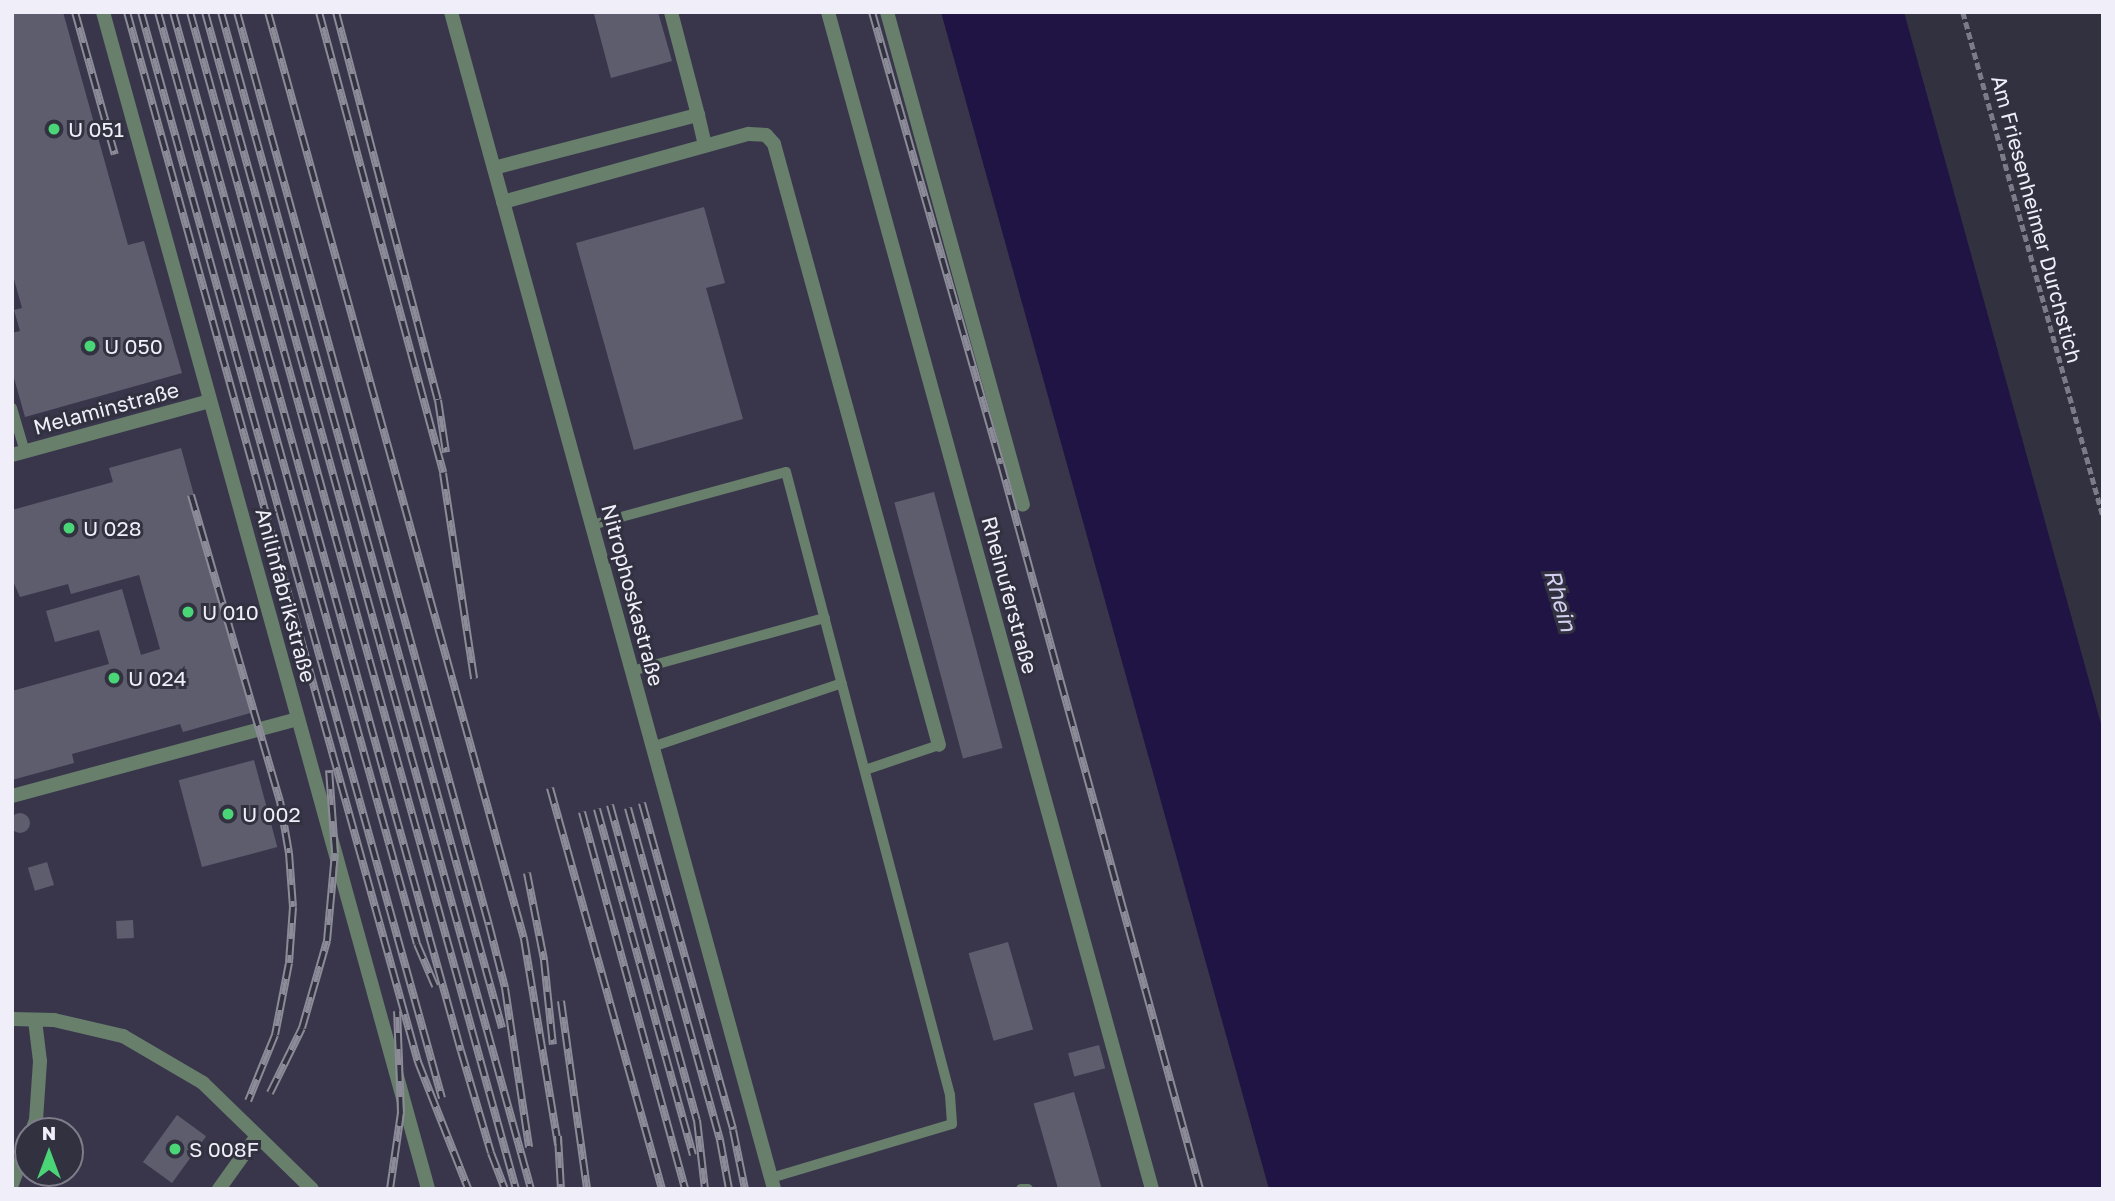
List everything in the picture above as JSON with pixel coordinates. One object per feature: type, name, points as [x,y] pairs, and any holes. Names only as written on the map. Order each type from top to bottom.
[{"type":"street","name":"Anilinfabrikstraße","points":[[103,12],[428,1189]]},
{"type":"street","name":"Nitrophoskastraße","points":[[451,12],[773,1183]]},
{"type":"street","points":[[671,12],[705,145]]},
{"type":"street","name":"Rheinuferstraße","points":[[828,12],[1152,1189]]},
{"type":"street","points":[[887,12],[1023,505]]},
{"type":"street","points":[[494,168],[698,115]]},
{"type":"street","points":[[503,202],[705,145],[749,134],[766,135],[774,145],[939,745]]},
{"type":"street","name":"Melaminstraße","points":[[18,453],[210,401]]},
{"type":"street","points":[[12,796],[298,719]]},
{"type":"street","points":[[12,1019],[54,1020],[122,1036],[203,1083],[312,1189]]},
{"type":"street","points":[[36,1020],[40,1061],[36,1117]]},
{"type":"street","points":[[219,1189],[257,1136]]},
{"type":"lane","points":[[12,408],[18,453]]},
{"type":"lane","points":[[592,525],[786,471],[950,1095],[952,1124],[773,1183]]},
{"type":"lane","points":[[632,671],[825,618]]},
{"type":"lane","points":[[652,747],[842,683]]},
{"type":"lane","points":[[865,770],[939,745]]},
{"type":"lane","points":[[1021,1189],[1028,1189]]},
{"type":"path","name":"Am Friesenheimer Durchstich","points":[[1963,12],[2103,516]]},
{"type":"shaded area","points":[[12,12],[941,12],[1269,1189],[12,1189]]},
{"type":"water","name":"Rhein","points":[[941,12],[1904,12],[2103,731],[2103,1189],[1269,1189]]},
{"type":"building","name":"U 051","points":[[12,12],[63,12],[128,245],[144,241],[182,373],[25,417],[12,371],[12,333],[20,331],[14,310],[22,308],[12,272]]},
{"type":"building","points":[[658,12],[672,61],[611,78],[594,14]]},
{"type":"building","points":[[704,207],[725,283],[706,288],[743,419],[634,450],[576,243]]},
{"type":"building","points":[[181,448],[254,712],[183,732],[180,724],[72,754],[74,763],[12,780],[12,691],[109,664],[99,630],[55,642],[46,611],[122,589],[141,655],[160,649],[139,575],[71,594],[68,584],[20,597],[12,579],[12,510],[113,482],[109,468]]},
{"type":"building","points":[[934,492],[1003,748],[963,759],[894,503]]},
{"type":"building","name":"U 002","points":[[254,760],[277,847],[202,867],[179,780]]},
{"type":"building","points":[[20,813],[27,816],[30,823],[27,830],[20,833],[13,830],[10,823],[13,816]]},
{"type":"building","points":[[47,862],[54,885],[35,891],[28,868]]},
{"type":"building","points":[[133,920],[134,938],[117,939],[116,921]]},
{"type":"building","points":[[1008,942],[1033,1029],[994,1041],[969,953]]},
{"type":"building","points":[[1099,1045],[1105,1068],[1074,1076],[1068,1053]]},
{"type":"building","points":[[1074,1092],[1102,1189],[1058,1189],[1034,1104]]},
{"type":"building","name":"S 008F","points":[[177,1115],[206,1136],[172,1183],[143,1162]]},
{"type":"railway","points":[[75,12],[115,155]]},
{"type":"railway","points":[[127,12],[418,1062],[468,1188]]},
{"type":"railway","points":[[141,12],[442,1098]]},
{"type":"railway","points":[[158,12],[417,944],[435,986]]},
{"type":"railway","points":[[173,12],[461,1051],[491,1153],[505,1189]]},
{"type":"railway","points":[[190,12],[516,1189]]},
{"type":"railway","points":[[205,12],[531,1189]]},
{"type":"railway","points":[[221,12],[502,1028]]},
{"type":"railway","points":[[237,12],[489,925],[505,988],[529,1147]]},
{"type":"railway","points":[[268,12],[524,939],[558,1145]]},
{"type":"railway","points":[[319,12],[443,473],[474,679]]},
{"type":"railway","points":[[336,12],[438,400],[446,452]]},
{"type":"railway","points":[[872,12],[1001,464],[1200,1189]]},
{"type":"railway","points":[[191,495],[280,801],[289,853],[293,907],[289,963],[275,1035],[248,1101]]},
{"type":"railway","points":[[270,1093],[302,1028],[327,941],[335,853],[329,770]]},
{"type":"railway","points":[[550,788],[662,1189]]},
{"type":"railway","points":[[642,803],[733,1130],[745,1189]]},
{"type":"railway","points":[[610,805],[697,1120],[705,1189]]},
{"type":"railway","points":[[628,808],[720,1140],[729,1189]]},
{"type":"railway","points":[[597,809],[693,1155]]},
{"type":"railway","points":[[582,812],[685,1189]]},
{"type":"railway","points":[[527,873],[544,960],[553,1045]]},
{"type":"railway","points":[[561,1001],[587,1189]]},
{"type":"railway","points":[[390,1189],[401,1113],[397,1011]]},
{"type":"railway","points":[[558,1136],[561,1189]]},
{"type":"place","name":"U 051","points":[[54,129]]},
{"type":"place","name":"U 050","points":[[90,346]]},
{"type":"place","name":"U 028","points":[[69,528]]},
{"type":"place","name":"U 010","points":[[188,612]]},
{"type":"place","name":"U 024","points":[[114,678]]},
{"type":"place","name":"U 002","points":[[228,814]]},
{"type":"place","name":"S 008F","points":[[175,1149]]}]
